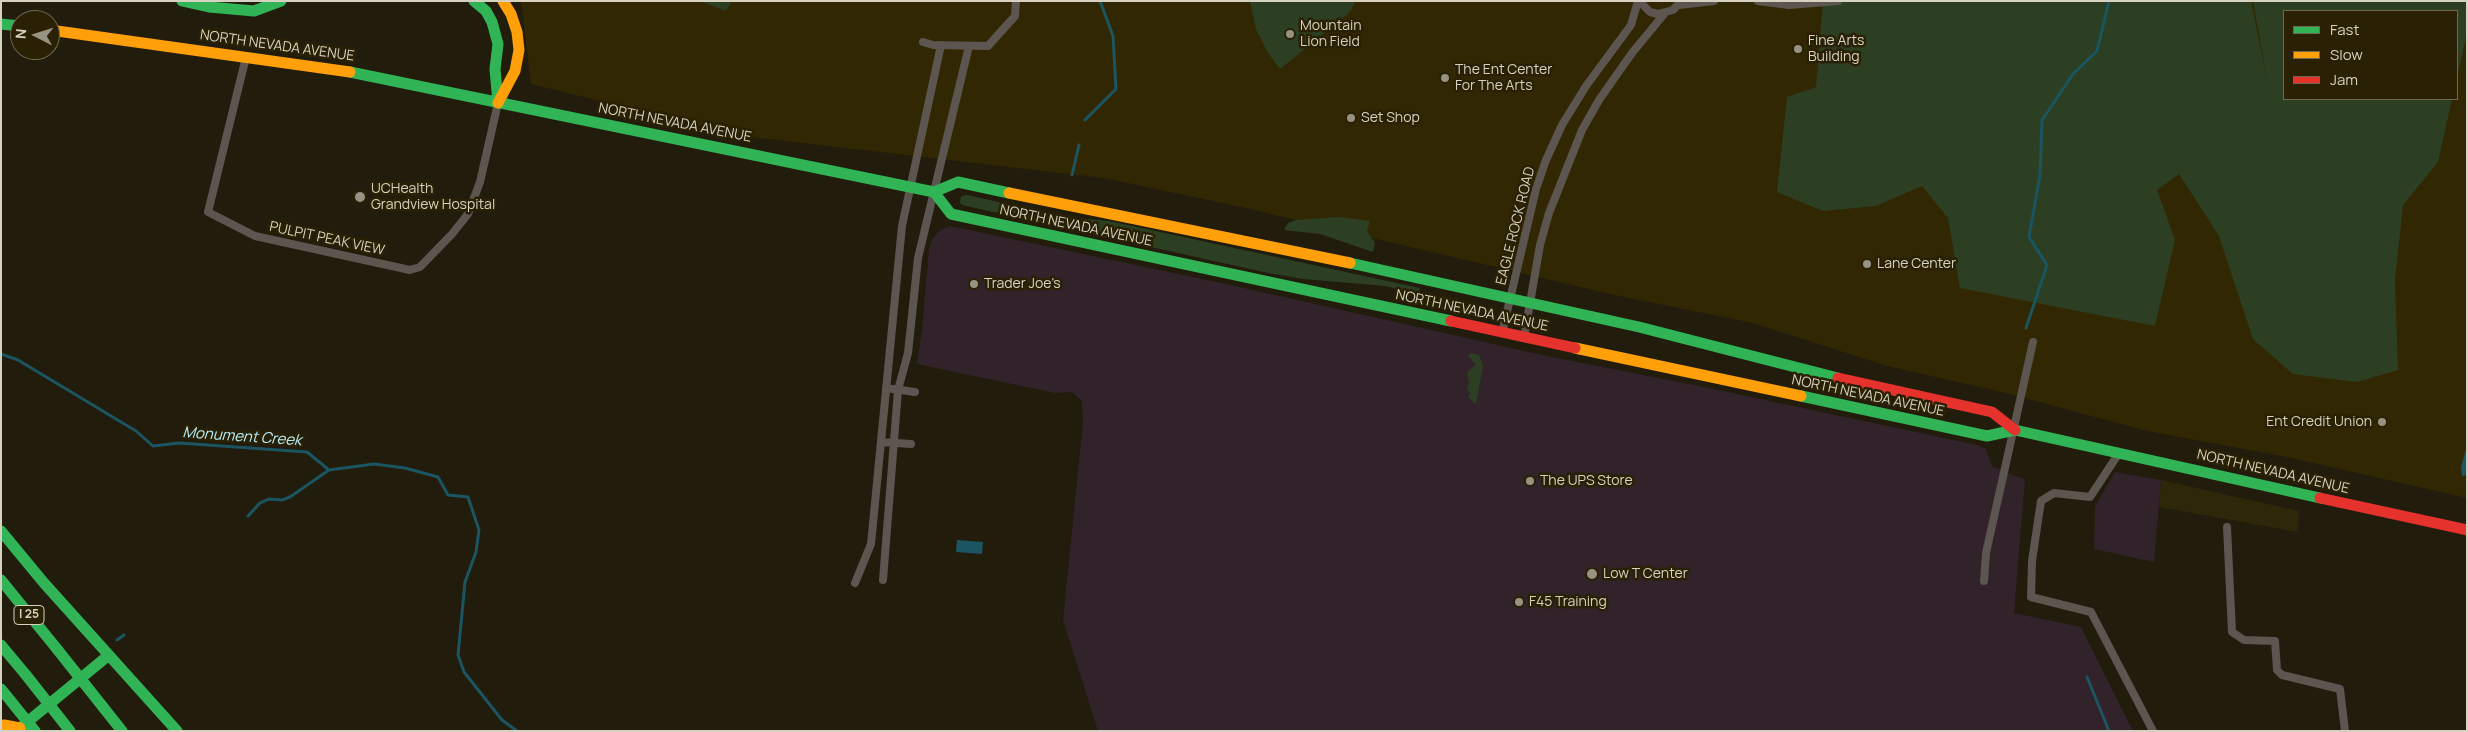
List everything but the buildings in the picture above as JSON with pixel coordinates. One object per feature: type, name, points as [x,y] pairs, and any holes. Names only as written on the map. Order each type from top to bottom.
[{"type":"main road","name":"NORTH NEVADA AVENUE","points":[[182,1],[209,7],[254,11],[281,1]]},
{"type":"main road","points":[[474,1],[486,11],[492,22],[498,44],[495,69],[498,103]]},
{"type":"main road","points":[[498,103],[516,71],[519,50],[514,23],[503,1]]},
{"type":"main road","name":"NORTH NEVADA AVENUE","points":[[60,31],[360,73],[934,192],[958,182],[1090,211],[1241,239],[1531,302],[1639,327],[1792,368],[1992,412],[2014,430]]},
{"type":"main road","name":"NORTH NEVADA AVENUE","points":[[934,192],[951,214],[1987,436],[2014,430],[2467,530]]},
{"type":"main road","points":[[1,531],[177,731]]},
{"type":"main road","name":"I 25","points":[[1,580],[122,731]]},
{"type":"main road","points":[[1,645],[70,731]]},
{"type":"main road","points":[[1,727],[4,725],[26,728],[109,655]]},
{"type":"main road","points":[[1,689],[26,728]]},
{"type":"street","points":[[923,42],[941,46],[988,46],[1016,16],[1016,1]]},
{"type":"street","name":"EAGLE ROCK ROAD","points":[[1502,333],[1536,189],[1546,160],[1562,125],[1586,86],[1631,26],[1638,1],[1650,12],[1666,13]]},
{"type":"street","points":[[1680,3],[1714,1]]},
{"type":"street","points":[[1758,1],[1789,5],[1838,1]]},
{"type":"street","name":"EAGLE ROCK ROAD","points":[[1524,338],[1540,245],[1549,213],[1582,130],[1599,100],[1632,53],[1666,13],[1680,3]]},
{"type":"street","points":[[855,583],[872,544],[902,226],[941,46]]},
{"type":"street","points":[[883,580],[898,390],[908,353],[918,258],[969,46]]},
{"type":"street","name":"PULPIT PEAK VIEW","points":[[246,57],[208,212],[255,236],[410,270],[420,267],[452,234],[468,214],[480,182],[498,103]]},
{"type":"street","points":[[1984,581],[1986,553],[2033,342]]},
{"type":"street","points":[[886,388],[915,392]]},
{"type":"street","points":[[881,442],[911,444]]},
{"type":"street","points":[[2119,453],[2090,497],[2054,493],[2041,501],[2032,561],[2031,597],[2091,612],[2153,731]]},
{"type":"street","points":[[2227,527],[2232,632],[2244,640],[2275,641],[2277,670],[2282,675],[2340,689],[2345,731]]},
{"type":"shaded area","points":[[521,1],[2467,1],[2467,498],[2287,457],[2147,431],[2006,393],[1887,366],[1753,323],[1614,295],[1241,207],[1104,178],[742,136],[531,84]]},
{"type":"shaded area","points":[[950,226],[1226,284],[1547,356],[1977,445],[1986,449],[1992,466],[2025,480],[2014,613],[2081,627],[2133,731],[1098,731],[1063,620],[1083,421],[1082,401],[1072,392],[1055,393],[917,364],[929,248],[933,238],[939,231]]},
{"type":"shaded area","points":[[2115,472],[2161,480],[2154,562],[2094,549],[2095,506]]},
{"type":"green space","points":[[700,1],[732,1],[726,11]]},
{"type":"green space","name":"Mountain Lion Field","points":[[1250,1],[1356,1],[1349,13],[1280,69],[1268,53],[1256,29]]},
{"type":"green space","points":[[1823,1],[2251,1],[2268,84],[2253,1],[2467,1],[2467,32],[2458,72],[2458,10],[2283,10],[2283,100],[2452,100],[2438,162],[2403,205],[2395,280],[2398,370],[2357,382],[2293,374],[2253,339],[2219,236],[2179,174],[2157,190],[2175,240],[2155,326],[1960,288],[1948,218],[1922,186],[1876,206],[1823,211],[1777,192],[1787,97],[1816,87]]},
{"type":"green space","points":[[967,195],[1066,217],[1109,221],[1420,288],[1418,294],[1385,286],[1303,279],[1268,273],[962,205],[960,203],[961,196]]},
{"type":"green space","points":[[1339,217],[1370,221],[1367,231],[1375,243],[1373,252],[1320,234],[1284,230],[1288,223],[1296,220]]},
{"type":"green space","points":[[1471,353],[1479,355],[1483,366],[1476,404],[1468,397],[1470,393],[1467,390],[1469,382],[1467,372],[1476,365],[1468,356]]},
{"type":"sand","points":[[2161,480],[2299,511],[2298,532],[2159,507]]},
{"type":"water","points":[[2467,445],[2467,475],[2462,476],[2461,467]]},
{"type":"water","points":[[957,540],[983,542],[982,554],[956,552]]},
{"type":"waterway","points":[[1085,120],[1116,89],[1113,36],[1100,1]]},
{"type":"waterway","points":[[2026,328],[2047,265],[2029,237],[2040,175],[2042,120],[2073,74],[2097,51],[2109,1]]},
{"type":"waterway","points":[[1072,175],[1079,145]]},
{"type":"waterway","name":"Monument Creek","points":[[1,354],[18,360],[136,431],[153,446],[179,443],[307,452],[329,470],[374,464],[405,468],[438,477],[448,495],[468,497],[479,530],[476,552],[465,582],[458,655],[464,672],[502,720],[517,731]]},
{"type":"waterway","points":[[248,516],[260,503],[269,499],[282,500],[290,497],[329,470]]},
{"type":"waterway","points":[[117,640],[124,635]]},
{"type":"waterway","points":[[2087,677],[2109,731]]},
{"type":"traffic: fast","points":[[182,1],[209,7],[254,11],[281,1]]},
{"type":"traffic: fast","points":[[474,1],[486,11],[492,22],[498,44],[495,69],[498,103]]},
{"type":"traffic: fast","points":[[1,24],[10,25]]},
{"type":"traffic: fast","points":[[350,72],[934,192],[958,182],[1009,193]]},
{"type":"traffic: fast","points":[[934,192],[951,214],[1451,321]]},
{"type":"traffic: fast","points":[[1350,263],[1639,327],[1838,378]]},
{"type":"traffic: fast","points":[[1801,396],[1987,436],[2015,430],[2320,498]]},
{"type":"traffic: fast","points":[[1,531],[44,583],[177,731]]},
{"type":"traffic: fast","points":[[1,580],[57,649]]},
{"type":"traffic: fast","points":[[1,645],[26,675]]},
{"type":"traffic: fast","points":[[57,649],[103,707]]},
{"type":"traffic: fast","points":[[20,728],[109,655]]},
{"type":"traffic: fast","points":[[26,675],[70,731]]},
{"type":"traffic: fast","points":[[1,689],[35,731]]},
{"type":"traffic: fast","points":[[103,707],[122,731]]},
{"type":"traffic: slow","points":[[498,103],[515,71],[519,50],[517,32],[511,14],[503,1]]},
{"type":"traffic: slow","points":[[60,31],[350,72]]},
{"type":"traffic: slow","points":[[1009,193],[1350,263]]},
{"type":"traffic: slow","points":[[1575,348],[1801,396]]},
{"type":"traffic: slow","points":[[1,727],[4,725],[20,728]]},
{"type":"traffic: jam","points":[[1451,321],[1575,348]]},
{"type":"traffic: jam","points":[[1838,378],[1992,412],[2015,430]]},
{"type":"traffic: jam","points":[[2320,498],[2467,530]]},
{"type":"place","name":"Mountain Lion Field","points":[[1290,34]]},
{"type":"place","name":"Fine Arts Building","points":[[1798,49]]},
{"type":"place","name":"The Ent Center For The Arts","points":[[1445,78]]},
{"type":"place","name":"Set Shop","points":[[1351,118]]},
{"type":"place","name":"UCHealth Grandview Hospital","points":[[360,197]]},
{"type":"place","name":"Lane Center","points":[[1867,264]]},
{"type":"place","name":"Trader Joe's","points":[[974,284]]},
{"type":"place","name":"Ent Credit Union","points":[[2382,422]]},
{"type":"place","name":"The UPS Store","points":[[1530,481]]},
{"type":"place","name":"Low T Center","points":[[1592,574]]},
{"type":"place","name":"F45 Training","points":[[1519,602]]}]
